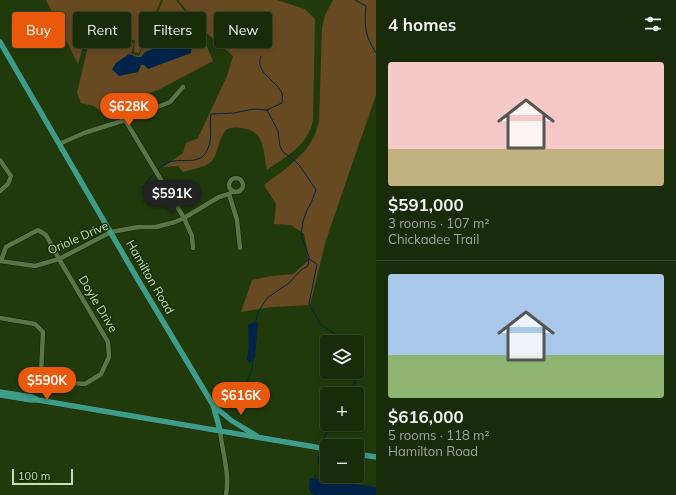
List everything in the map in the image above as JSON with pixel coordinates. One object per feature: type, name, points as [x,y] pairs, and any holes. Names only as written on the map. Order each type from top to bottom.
[{"type":"main road","name":"Hamilton Road","points":[[0,42],[213,405],[220,430]]},
{"type":"main road","points":[[0,392],[32,397],[38,400]]},
{"type":"main road","points":[[0,395],[220,430],[320,448]]},
{"type":"main road","points":[[213,405],[232,421],[260,438]]},
{"type":"main road","points":[[364,455],[376,457]]},
{"type":"street","points":[[59,144],[84,133],[125,120],[170,102],[183,87]]},
{"type":"street","points":[[125,120],[184,218],[192,236],[193,248]]},
{"type":"street","points":[[0,160],[10,176],[8,184],[0,191]]},
{"type":"street","name":"Oriole Drive","points":[[0,261],[35,266],[59,259],[111,232],[156,227],[184,218],[219,197],[231,193],[237,220],[240,248]]},
{"type":"street","name":"Doyle Drive","points":[[0,261],[6,247],[38,230],[46,235],[108,342],[109,357],[101,374],[85,384],[48,381],[41,374],[43,332],[35,324],[0,318]]},
{"type":"street","points":[[220,430],[227,468],[226,495]]},
{"type":"shaded area","points":[[46,0],[161,0],[156,12],[139,12],[139,48],[141,48],[139,53],[134,52],[135,40],[131,40],[131,12],[73,12],[73,48],[83,48],[78,64],[65,38],[65,12],[52,12]]},
{"type":"shaded area","points":[[163,0],[176,0],[185,12],[158,12]]},
{"type":"shaded area","points":[[178,0],[277,0],[305,9],[315,19],[313,120],[311,128],[296,149],[267,170],[262,142],[259,137],[249,130],[235,127],[226,130],[214,158],[206,165],[183,172],[178,166],[163,167],[183,153],[186,143],[198,138],[227,76],[233,56],[224,48],[272,48],[272,12],[214,12],[214,40],[206,33],[206,12],[188,12]]},
{"type":"shaded area","points":[[333,0],[376,0],[376,95],[326,240],[310,305],[272,307],[241,312],[252,280],[271,276],[293,274],[308,261],[304,234],[291,225],[274,224],[276,204],[264,185],[288,167],[305,151],[314,137],[319,122],[322,28],[325,15]]},
{"type":"shaded area","points":[[131,43],[134,43],[131,54],[139,56],[142,48],[206,48],[206,44],[213,61],[158,90],[99,110],[94,106],[81,103],[77,93],[88,48],[131,48]]},
{"type":"water","points":[[155,48],[192,48],[191,53],[148,69],[144,65],[141,65],[138,72],[119,76],[112,69],[116,63],[129,54],[141,57],[145,52]]},
{"type":"water","points":[[254,322],[258,323],[255,357],[250,363],[247,360],[249,348],[248,325]]},
{"type":"water","points":[[310,478],[320,479],[320,483],[347,483],[376,487],[376,495],[313,495],[309,490]]},
{"type":"waterway","points":[[355,0],[366,6],[365,19],[367,36],[376,53]]},
{"type":"waterway","points":[[157,170],[169,162],[194,160],[202,157],[209,144],[211,136],[211,114],[234,113],[254,109],[267,110],[282,103],[282,95],[279,89],[263,72],[260,62],[261,56]]},
{"type":"waterway","points":[[256,322],[257,314],[267,298],[289,283],[301,270],[308,266],[309,257],[301,235],[303,221],[316,190],[300,166],[283,152],[280,146],[278,131],[267,110]]},
{"type":"waterway","points":[[142,188],[155,172]]},
{"type":"waterway","points":[[309,259],[317,264],[309,304],[321,325],[336,335]]},
{"type":"waterway","points":[[235,412],[250,375],[253,360]]},
{"type":"waterway","points":[[352,387],[356,379]]},
{"type":"waterway","points":[[324,439],[328,431]]},
{"type":"waterway","points":[[318,463],[319,455]]},
{"type":"waterway","points":[[315,478],[316,474]]}]
